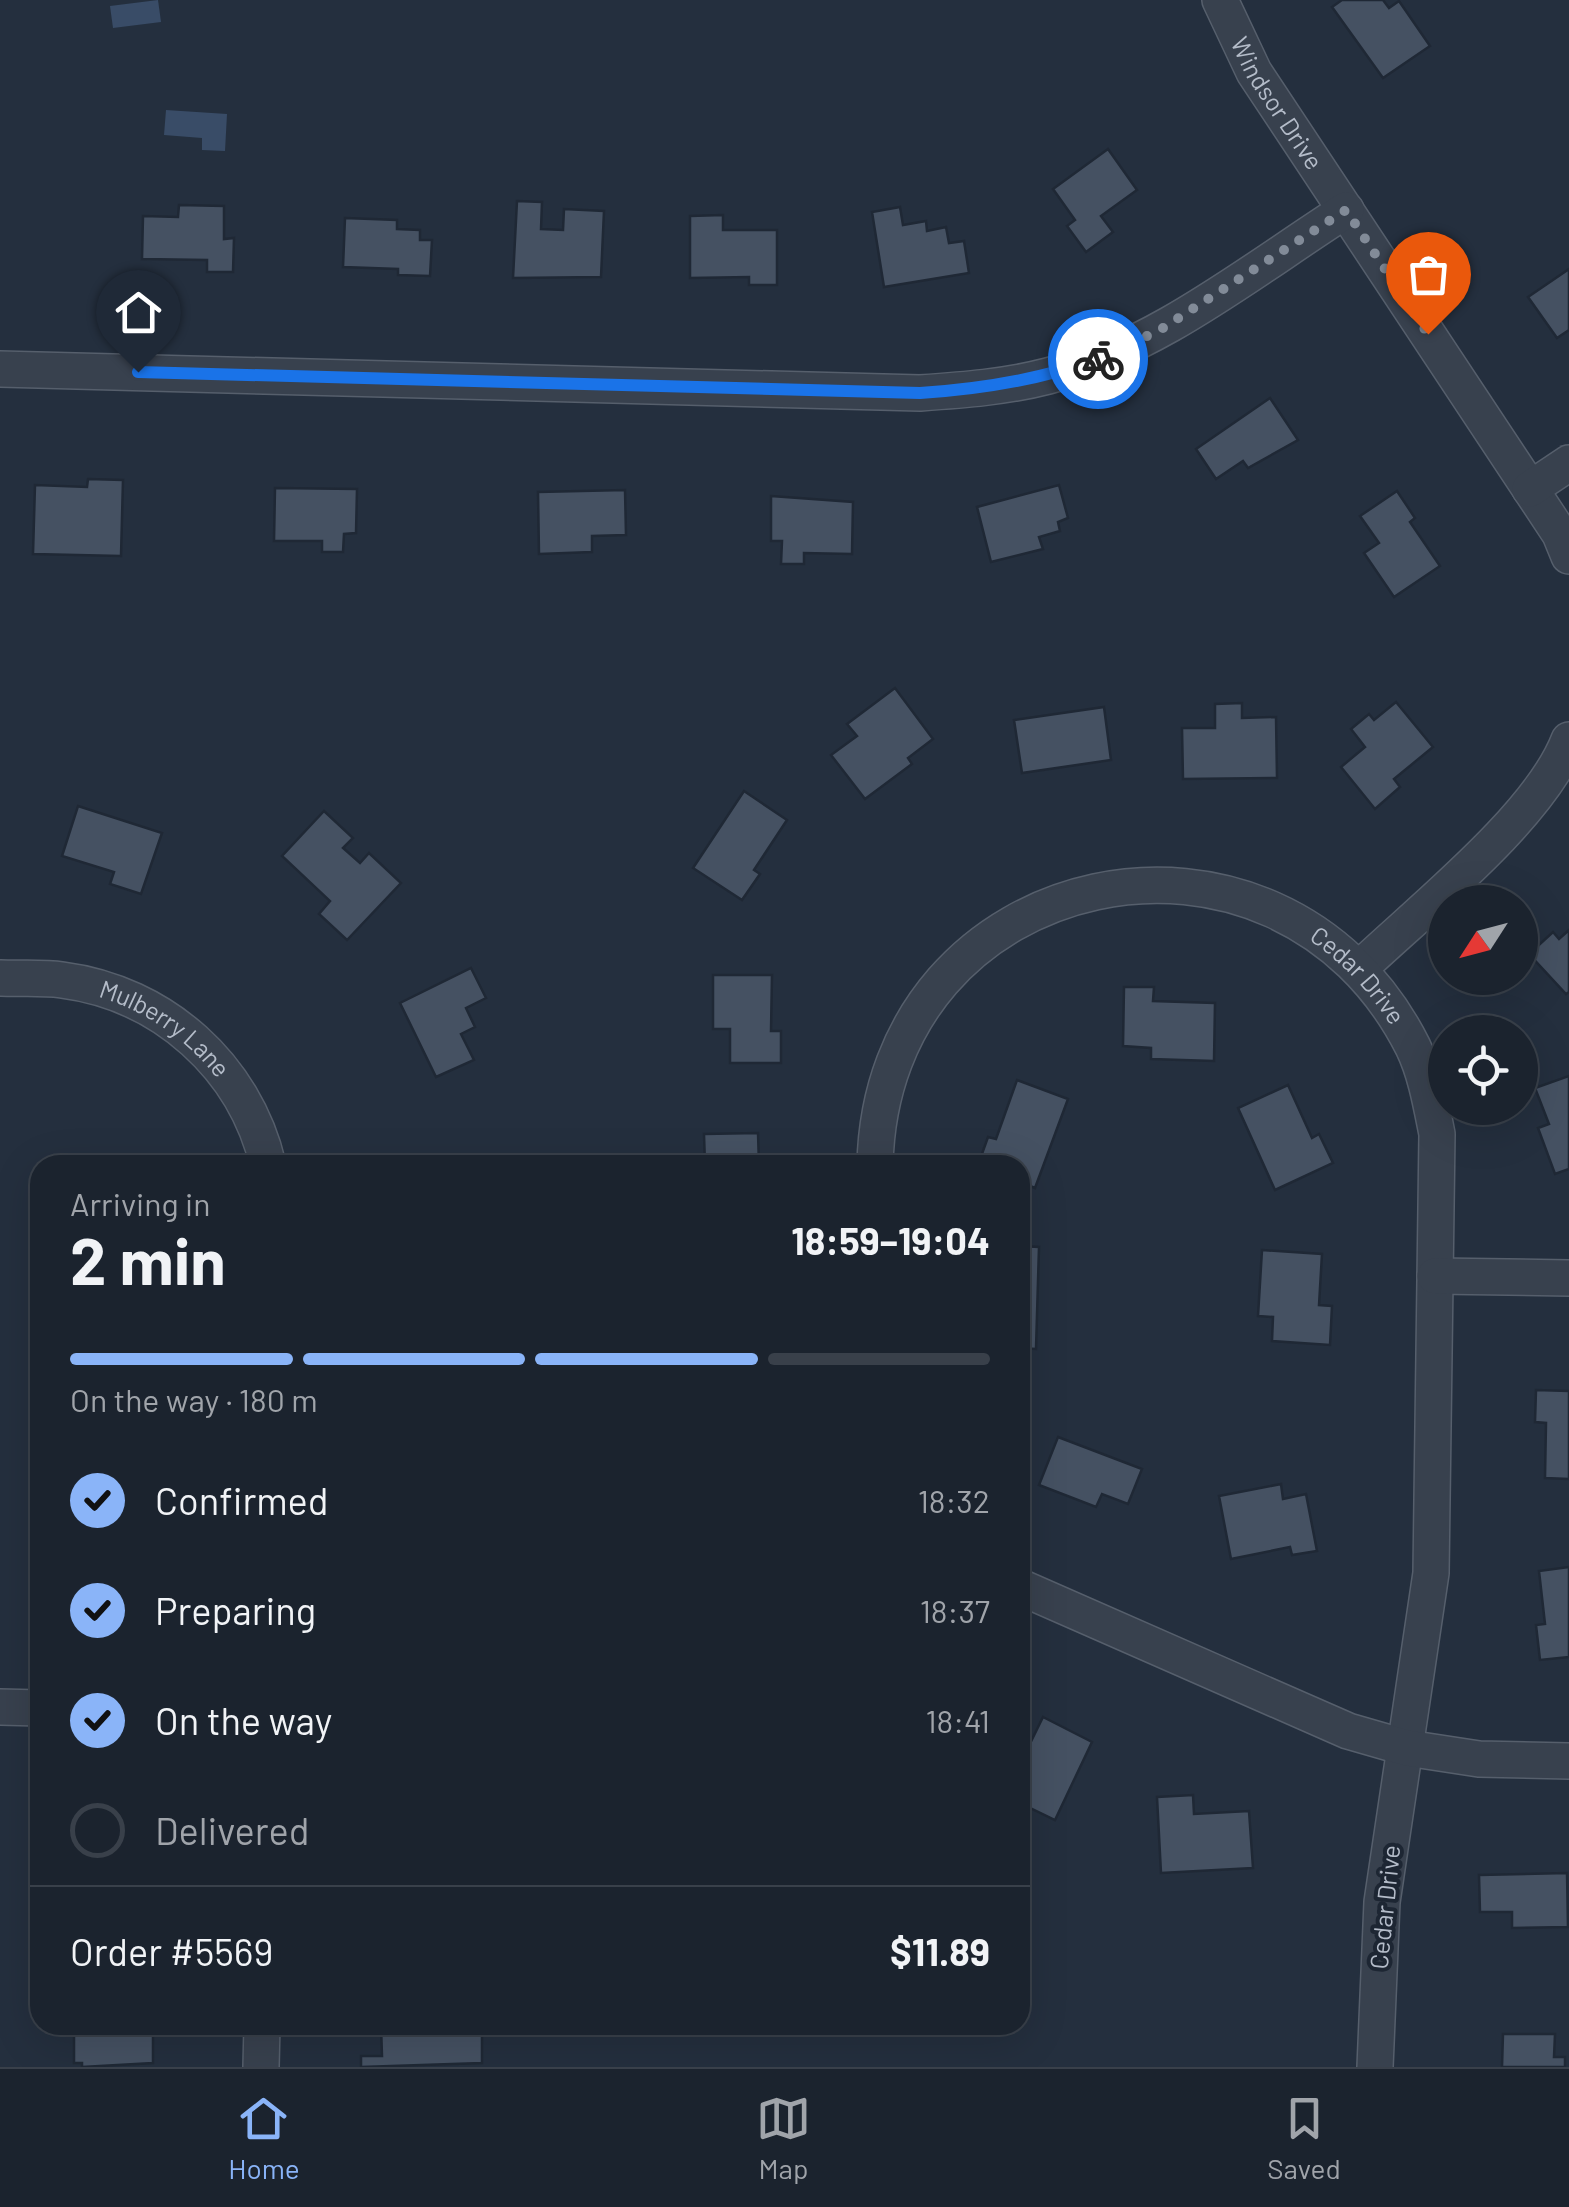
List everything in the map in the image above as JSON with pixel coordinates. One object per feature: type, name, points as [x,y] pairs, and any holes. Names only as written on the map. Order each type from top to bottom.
[{"type":"street","name":"Windsor Drive","points":[[1220,0],[1254,72],[1530,489],[1569,556]]},
{"type":"street","points":[[0,369],[920,393],[985,389],[1049,376],[1111,354],[1160,330],[1346,210]]},
{"type":"street","points":[[1530,489],[1569,463]]},
{"type":"street","points":[[1359,969],[1521,815],[1546,784],[1569,740]]},
{"type":"street","name":"Cedar Drive","points":[[876,1155],[883,1093],[902,1039],[922,1006],[946,976],[989,937],[1058,900],[1135,884],[1194,886],[1252,900],[1287,915],[1320,936],[1359,969],[1389,1006],[1426,1082],[1436,1134],[1435,1276],[1430,1573],[1379,1938],[1375,2067]]},
{"type":"street","name":"Mulberry Lane","points":[[0,978],[62,980],[110,990],[156,1011],[184,1030],[220,1065],[248,1106],[265,1155]]},
{"type":"street","points":[[1435,1276],[1569,1278]]},
{"type":"street","points":[[1030,1591],[1348,1731],[1406,1748],[1479,1758],[1569,1761]]},
{"type":"street","points":[[0,1707],[30,1708]]},
{"type":"street","points":[[261,2067],[262,2035]]},
{"type":"water","points":[[158,0],[161,22],[113,28],[110,6]]},
{"type":"water","points":[[166,110],[227,114],[225,151],[202,150],[202,138],[164,135]]},
{"type":"building","points":[[1342,0],[1383,0],[1389,8],[1399,1],[1430,46],[1383,78],[1332,7]]},
{"type":"building","points":[[1108,149],[1137,190],[1101,216],[1113,232],[1086,252],[1067,226],[1075,220],[1053,189]]},
{"type":"building","points":[[517,201],[542,202],[541,229],[563,230],[564,209],[604,211],[601,277],[513,278]]},
{"type":"building","points":[[179,205],[224,206],[224,239],[234,238],[233,272],[207,272],[207,260],[142,259],[143,216],[178,217]]},
{"type":"building","points":[[900,207],[903,225],[926,221],[927,231],[946,227],[949,243],[964,241],[969,273],[884,287],[872,212]]},
{"type":"building","points":[[723,215],[723,230],[777,230],[777,285],[749,285],[749,277],[690,278],[690,216]]},
{"type":"building","points":[[345,218],[397,220],[397,229],[420,230],[420,240],[432,240],[430,276],[398,275],[398,269],[343,267]]},
{"type":"building","points":[[1569,269],[1569,330],[1557,338],[1528,297]]},
{"type":"building","points":[[1270,398],[1298,440],[1248,468],[1243,461],[1216,479],[1196,449]]},
{"type":"building","points":[[88,479],[123,480],[121,556],[33,554],[35,485],[87,487]]},
{"type":"building","points":[[1059,485],[1068,518],[1058,522],[1060,531],[1039,537],[1043,549],[991,562],[977,507]]},
{"type":"building","points":[[275,488],[357,489],[356,533],[344,534],[343,552],[322,552],[322,541],[274,541]]},
{"type":"building","points":[[625,490],[626,535],[592,536],[592,552],[539,554],[538,492]]},
{"type":"building","points":[[1397,491],[1415,518],[1410,522],[1440,566],[1394,597],[1364,553],[1379,543],[1360,516]]},
{"type":"building","points":[[771,496],[853,502],[852,554],[804,553],[804,564],[781,564],[782,541],[771,541]]},
{"type":"building","points":[[895,688],[933,739],[908,758],[912,764],[865,799],[831,755],[857,736],[847,724]]},
{"type":"building","points":[[1396,702],[1433,747],[1394,779],[1400,787],[1375,809],[1341,767],[1365,747],[1351,729],[1369,714],[1374,720]]},
{"type":"building","points":[[1242,703],[1242,718],[1276,717],[1277,778],[1183,779],[1182,728],[1215,728],[1215,704]]},
{"type":"building","points":[[1104,707],[1111,760],[1022,773],[1014,720]]},
{"type":"building","points":[[744,791],[787,820],[754,870],[760,874],[742,900],[693,868]]},
{"type":"building","points":[[78,806],[162,833],[141,894],[110,884],[114,872],[62,856]]},
{"type":"building","points":[[324,811],[353,838],[343,848],[360,863],[369,853],[401,883],[347,940],[319,914],[330,901],[282,856]]},
{"type":"building","points":[[1569,930],[1566,994],[1538,964],[1538,946],[1553,932],[1559,939]]},
{"type":"building","points":[[471,968],[486,998],[466,1008],[475,1027],[461,1034],[474,1060],[436,1077],[400,1003]]},
{"type":"building","points":[[713,975],[772,975],[771,1031],[781,1031],[781,1063],[730,1063],[730,1029],[713,1029]]},
{"type":"building","points":[[1124,987],[1154,987],[1153,1001],[1215,1003],[1214,1061],[1151,1059],[1151,1048],[1123,1046]]},
{"type":"building","points":[[1569,1076],[1569,1169],[1555,1174],[1538,1128],[1549,1124],[1538,1087]]},
{"type":"building","points":[[1017,1080],[1068,1099],[1035,1188],[1030,1186],[1030,1155],[982,1155],[988,1137],[996,1139]]},
{"type":"building","points":[[1288,1085],[1312,1138],[1319,1134],[1333,1163],[1275,1190],[1238,1108]]},
{"type":"building","points":[[758,1133],[759,1155],[705,1155],[704,1134]]},
{"type":"building","points":[[1030,1247],[1039,1247],[1036,1349],[1030,1349]]},
{"type":"building","points":[[1262,1250],[1322,1254],[1319,1305],[1332,1306],[1330,1345],[1272,1341],[1273,1317],[1258,1316]]},
{"type":"building","points":[[1536,1390],[1569,1391],[1569,1479],[1545,1478],[1546,1423],[1535,1422]]},
{"type":"building","points":[[1058,1437],[1142,1469],[1128,1504],[1102,1494],[1096,1507],[1039,1485]]},
{"type":"building","points":[[1281,1484],[1283,1499],[1306,1494],[1317,1551],[1292,1555],[1290,1547],[1231,1559],[1219,1496]]},
{"type":"building","points":[[1569,1567],[1569,1657],[1540,1660],[1536,1625],[1545,1624],[1539,1571]]},
{"type":"building","points":[[1043,1717],[1092,1742],[1055,1820],[1030,1808],[1030,1744]]},
{"type":"building","points":[[1193,1795],[1194,1814],[1249,1811],[1253,1868],[1161,1873],[1157,1797]]},
{"type":"building","points":[[1567,1873],[1568,1927],[1512,1928],[1512,1912],[1480,1912],[1479,1875]]},
{"type":"building","points":[[1503,2034],[1555,2034],[1554,2057],[1565,2057],[1565,2067],[1502,2067]]},
{"type":"building","points":[[74,2035],[153,2035],[153,2063],[82,2067],[82,2063],[74,2063]]},
{"type":"building","points":[[381,2035],[482,2035],[482,2063],[361,2067],[361,2056],[382,2056]]},
{"type":"way so far","points":[[1098,359],[1160,330],[1346,210],[1428,334]]},
{"type":"route","points":[[138,372],[920,393],[985,389],[1049,376],[1098,359]]}]
